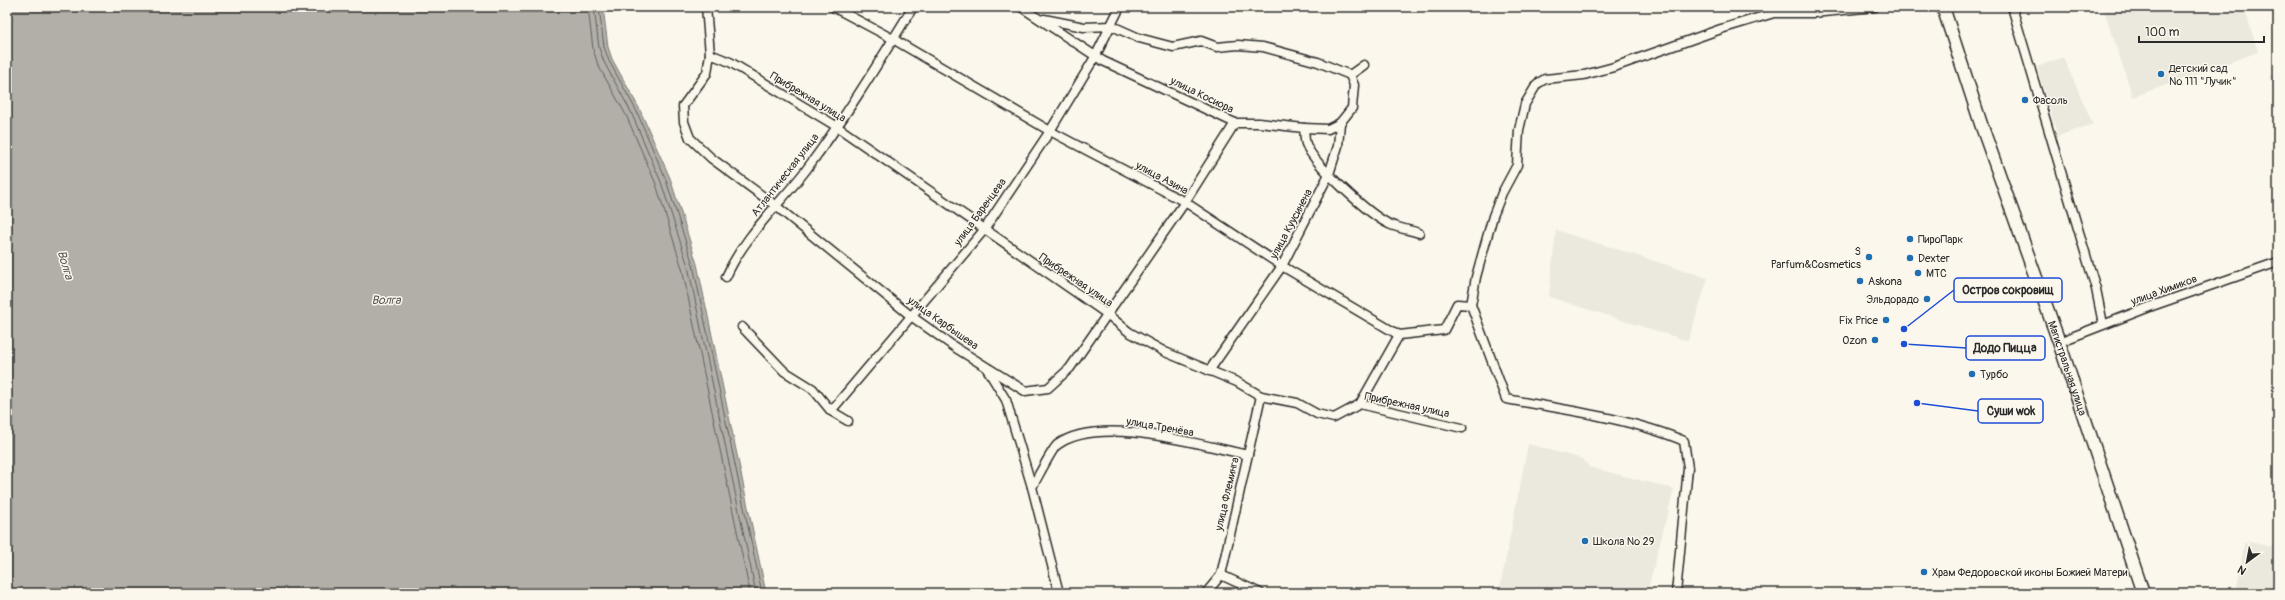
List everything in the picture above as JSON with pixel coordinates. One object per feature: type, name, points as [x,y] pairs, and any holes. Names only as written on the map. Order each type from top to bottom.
[{"type":"highway","name":"Магистральная улица","points":[[1943,7],[1981,124],[2059,342],[2143,593]]},
{"type":"street","name":"улица Карбышева","points":[[706,7],[710,54],[707,73],[683,106],[684,122],[690,138],[711,158],[776,206],[911,316],[1025,391],[1048,388],[1070,368],[1185,202],[1235,123]]},
{"type":"street","name":"улица Азина","points":[[833,7],[893,38],[1050,131],[1185,202],[1282,266],[1399,335]]},
{"type":"street","name":"Атлантическая улица","points":[[726,277],[732,262],[836,126],[913,7]]},
{"type":"street","name":"улица Косиора","points":[[1021,7],[1095,57],[1235,123],[1259,123],[1328,129],[1340,123]]},
{"type":"street","name":"улица Баренцева","points":[[831,411],[984,230],[1050,131],[1095,57],[1104,36],[1112,26],[1120,7]]},
{"type":"street","points":[[1793,7],[1813,13]]},
{"type":"street","points":[[1676,593],[1688,468],[1684,441],[1664,432],[1506,399],[1471,305],[1476,277],[1493,216],[1502,193],[1518,165],[1519,130],[1525,104],[1536,84],[1545,78],[1584,75],[1614,67],[1721,28],[1774,14],[1813,13],[1875,7]]},
{"type":"street","points":[[2012,7],[2096,288],[2103,324]]},
{"type":"street","points":[[1035,17],[1084,27],[1112,26],[1139,38],[1173,47],[1186,46],[1200,41],[1216,47],[1238,45],[1263,47],[1318,62],[1350,75],[1354,85],[1352,108],[1340,123]]},
{"type":"street","name":"Прибрежная улица","points":[[710,54],[730,62],[836,126],[1107,314],[1129,332],[1164,352],[1237,382],[1261,396],[1297,403],[1317,414],[1334,418],[1360,404],[1462,428]]},
{"type":"street","points":[[1350,75],[1364,65]]},
{"type":"street","name":"улица Куусинена","points":[[1209,371],[1282,266],[1330,174],[1338,146],[1340,123]]},
{"type":"street","points":[[1304,128],[1306,144],[1330,174],[1370,212],[1389,224],[1419,233]]},
{"type":"street","name":"улица Химиков","points":[[2059,342],[2103,324],[2278,262]]},
{"type":"street","points":[[1360,404],[1399,335],[1444,330],[1457,304],[1471,305]]},
{"type":"street","points":[[742,327],[784,370],[813,389],[831,411],[848,421]]},
{"type":"street","points":[[984,365],[996,380],[1006,400],[1032,487],[1058,589]]},
{"type":"street","name":"улица Флеминга","points":[[1206,593],[1221,575],[1261,396]]},
{"type":"street","name":"улица Тренёва","points":[[1032,487],[1056,446],[1075,435],[1127,430],[1248,455]]},
{"type":"street","points":[[1221,575],[1260,593]]},
{"type":"shaded area","name":"Детский сад № 111 \"Лучик\"","points":[[2103,7],[2244,7],[2258,52],[2133,97]]},
{"type":"shaded area","points":[[2063,57],[2093,124],[2058,136],[2037,67]]},
{"type":"shaded area","points":[[2278,73],[2278,97],[2270,76]]},
{"type":"shaded area","points":[[1556,230],[1708,278],[1688,341],[1549,297]]},
{"type":"shaded area","name":"Школа № 29","points":[[1528,444],[1583,459],[1589,467],[1674,489],[1647,593],[1499,593]]},
{"type":"shaded area","points":[[2249,542],[2278,548],[2278,593],[2236,593],[2244,544]]},
{"type":"water","name":"Волга","points":[[7,7],[603,7],[608,47],[612,59],[639,108],[670,178],[697,264],[766,593],[7,593]]},
{"type":"place","name":"Детский сад № 111 \"Лучик\"","points":[[2161,74]]},
{"type":"place","name":"Фасоль","points":[[2025,100]]},
{"type":"place","name":"ПироПарк","points":[[1910,239]]},
{"type":"place","name":"S Parfum&Cosmetics","points":[[1869,257]]},
{"type":"place","name":"Dexter","points":[[1910,258]]},
{"type":"place","name":"МТС","points":[[1918,273]]},
{"type":"place","name":"Askona","points":[[1860,281]]},
{"type":"place","name":"Эльдорадо","points":[[1927,299]]},
{"type":"place","name":"Fix Price","points":[[1886,320]]},
{"type":"place","name":"Остров сокровищ","points":[[1904,329]]},
{"type":"place","name":"Ozon","points":[[1875,340]]},
{"type":"place","name":"Додо Пицца","points":[[1904,344]]},
{"type":"place","name":"Турбо","points":[[1972,374]]},
{"type":"place","name":"Суши wok","points":[[1917,403]]},
{"type":"place","name":"Школа № 29","points":[[1585,541]]},
{"type":"place","name":"Храм Федоровской иконы Божией Матери","points":[[1924,572]]}]
